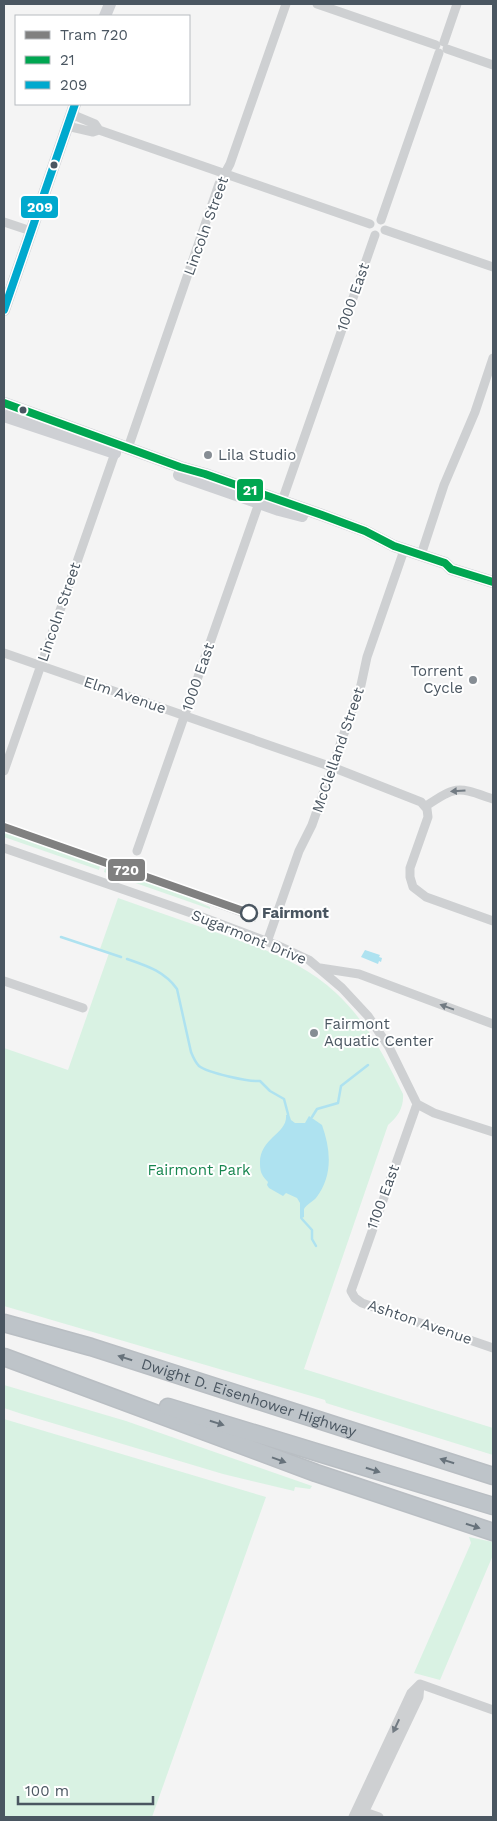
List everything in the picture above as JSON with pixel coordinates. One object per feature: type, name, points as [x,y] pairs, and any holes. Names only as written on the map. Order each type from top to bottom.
[{"type":"highway","name":"Dwight D. Eisenhower Highway","points":[[4,1323],[110,1353],[493,1476]]},
{"type":"highway","points":[[4,1357],[304,1450],[493,1506]]},
{"type":"highway","points":[[4,1357],[316,1474],[493,1532]]},
{"type":"main road","points":[[4,310],[71,115]]},
{"type":"main road","points":[[4,403],[365,531],[394,546],[445,563],[451,569],[493,582]]},
{"type":"main road","points":[[4,416],[259,503],[290,513],[320,519],[363,534],[402,556],[442,572],[451,569]]},
{"type":"main road","points":[[115,453],[120,451],[135,454],[141,453]]},
{"type":"main road","points":[[230,493],[276,505],[282,501]]},
{"type":"main road","points":[[402,556],[426,557]]},
{"type":"street","name":"Lincoln Street","points":[[128,448],[219,184],[230,164],[286,4]]},
{"type":"street","points":[[317,4],[493,65]]},
{"type":"street","points":[[381,220],[457,4]]},
{"type":"street","points":[[71,115],[95,124],[99,130],[370,224]]},
{"type":"street","points":[[370,224],[376,219],[381,220],[386,226],[385,230]]},
{"type":"street","points":[[4,222],[31,231]]},
{"type":"street","points":[[370,224],[371,232],[375,235],[385,230]]},
{"type":"street","points":[[385,230],[493,267]]},
{"type":"street","name":"1000 East","points":[[282,501],[375,235]]},
{"type":"street","points":[[426,557],[444,485],[475,412],[493,358]]},
{"type":"street","name":"Lincoln Street","points":[[4,771],[115,453]]},
{"type":"street","name":"1000 East","points":[[137,851],[259,503]]},
{"type":"street","name":"McClelland Street","points":[[267,942],[299,851],[312,825],[362,682],[367,657],[402,556]]},
{"type":"street","name":"Elm Avenue","points":[[4,653],[332,767],[421,802],[426,806]]},
{"type":"street","points":[[493,798],[458,789],[446,793],[426,806],[428,816],[410,868],[413,887],[421,894],[493,921]]},
{"type":"street","name":"Sugarmont Drive","points":[[4,848],[194,914],[300,955],[320,968],[359,974],[493,1024]]},
{"type":"street","points":[[320,968],[352,997],[376,1026],[417,1104],[434,1113],[493,1132]]},
{"type":"street","points":[[4,980],[83,1008]]},
{"type":"street","name":"1100 East","points":[[350,1291],[417,1104]]},
{"type":"street","name":"Ashton Avenue","points":[[350,1291],[362,1303],[493,1348]]},
{"type":"street","points":[[379,1817],[359,1814],[412,1694],[420,1684],[493,1710]]},
{"type":"green space","points":[[4,823],[103,858],[102,860],[4,825]]},
{"type":"green space","points":[[4,829],[101,863],[99,870],[4,837]]},
{"type":"green space","points":[[106,865],[149,880],[210,907],[210,909],[104,872]]},
{"type":"green space","name":"Fairmont Park","points":[[118,898],[279,956],[323,982],[347,1004],[366,1028],[382,1053],[403,1094],[402,1103],[395,1119],[388,1125],[304,1369],[493,1428],[493,1455],[326,1403],[325,1400],[4,1306],[4,1048],[68,1070],[109,953],[100,949]]},
{"type":"green space","points":[[4,1385],[126,1421],[312,1486],[310,1489],[295,1487],[294,1491],[223,1474],[22,1414],[4,1408]]},
{"type":"green space","points":[[4,1419],[266,1497],[152,1817],[4,1817]]},
{"type":"green space","points":[[469,1537],[493,1542],[493,1555],[440,1680],[414,1673],[471,1543]]},
{"type":"water","points":[[365,950],[380,955],[379,957],[382,958],[381,962],[379,961],[378,964],[361,957]]},
{"type":"water","points":[[289,1114],[291,1120],[295,1123],[305,1123],[309,1116],[322,1125],[329,1153],[328,1172],[322,1190],[304,1209],[304,1217],[300,1219],[300,1203],[297,1198],[286,1193],[283,1196],[269,1188],[260,1167],[264,1148],[283,1127],[286,1115]]},
{"type":"waterway","points":[[61,937],[121,957]]},
{"type":"waterway","points":[[127,959],[161,973],[177,989],[191,1052],[199,1066],[229,1076],[260,1081],[270,1091],[284,1099],[288,1114]]},
{"type":"waterway","points":[[312,1117],[317,1109],[338,1103],[341,1086],[368,1065]]},
{"type":"waterway","points":[[302,1219],[312,1230],[312,1239],[316,1246]]},
{"type":"tram line","name":"720","points":[[4,827],[249,913]]},
{"type":"tram line","points":[[148,878],[208,904],[255,921]]},
{"type":"transit line","name":"209","points":[[4,310],[75,105]]},
{"type":"transit line","name":"21","points":[[4,403],[180,467],[322,515],[365,531],[394,546],[445,563],[451,569],[493,582]]},
{"type":"place","name":"Lila Studio","points":[[208,455]]},
{"type":"place","name":"Torrent Cycle","points":[[473,680]]},
{"type":"place","name":"Fairmont","points":[[249,913]]},
{"type":"place","name":"Fairmont Aquatic Center","points":[[314,1033]]}]
